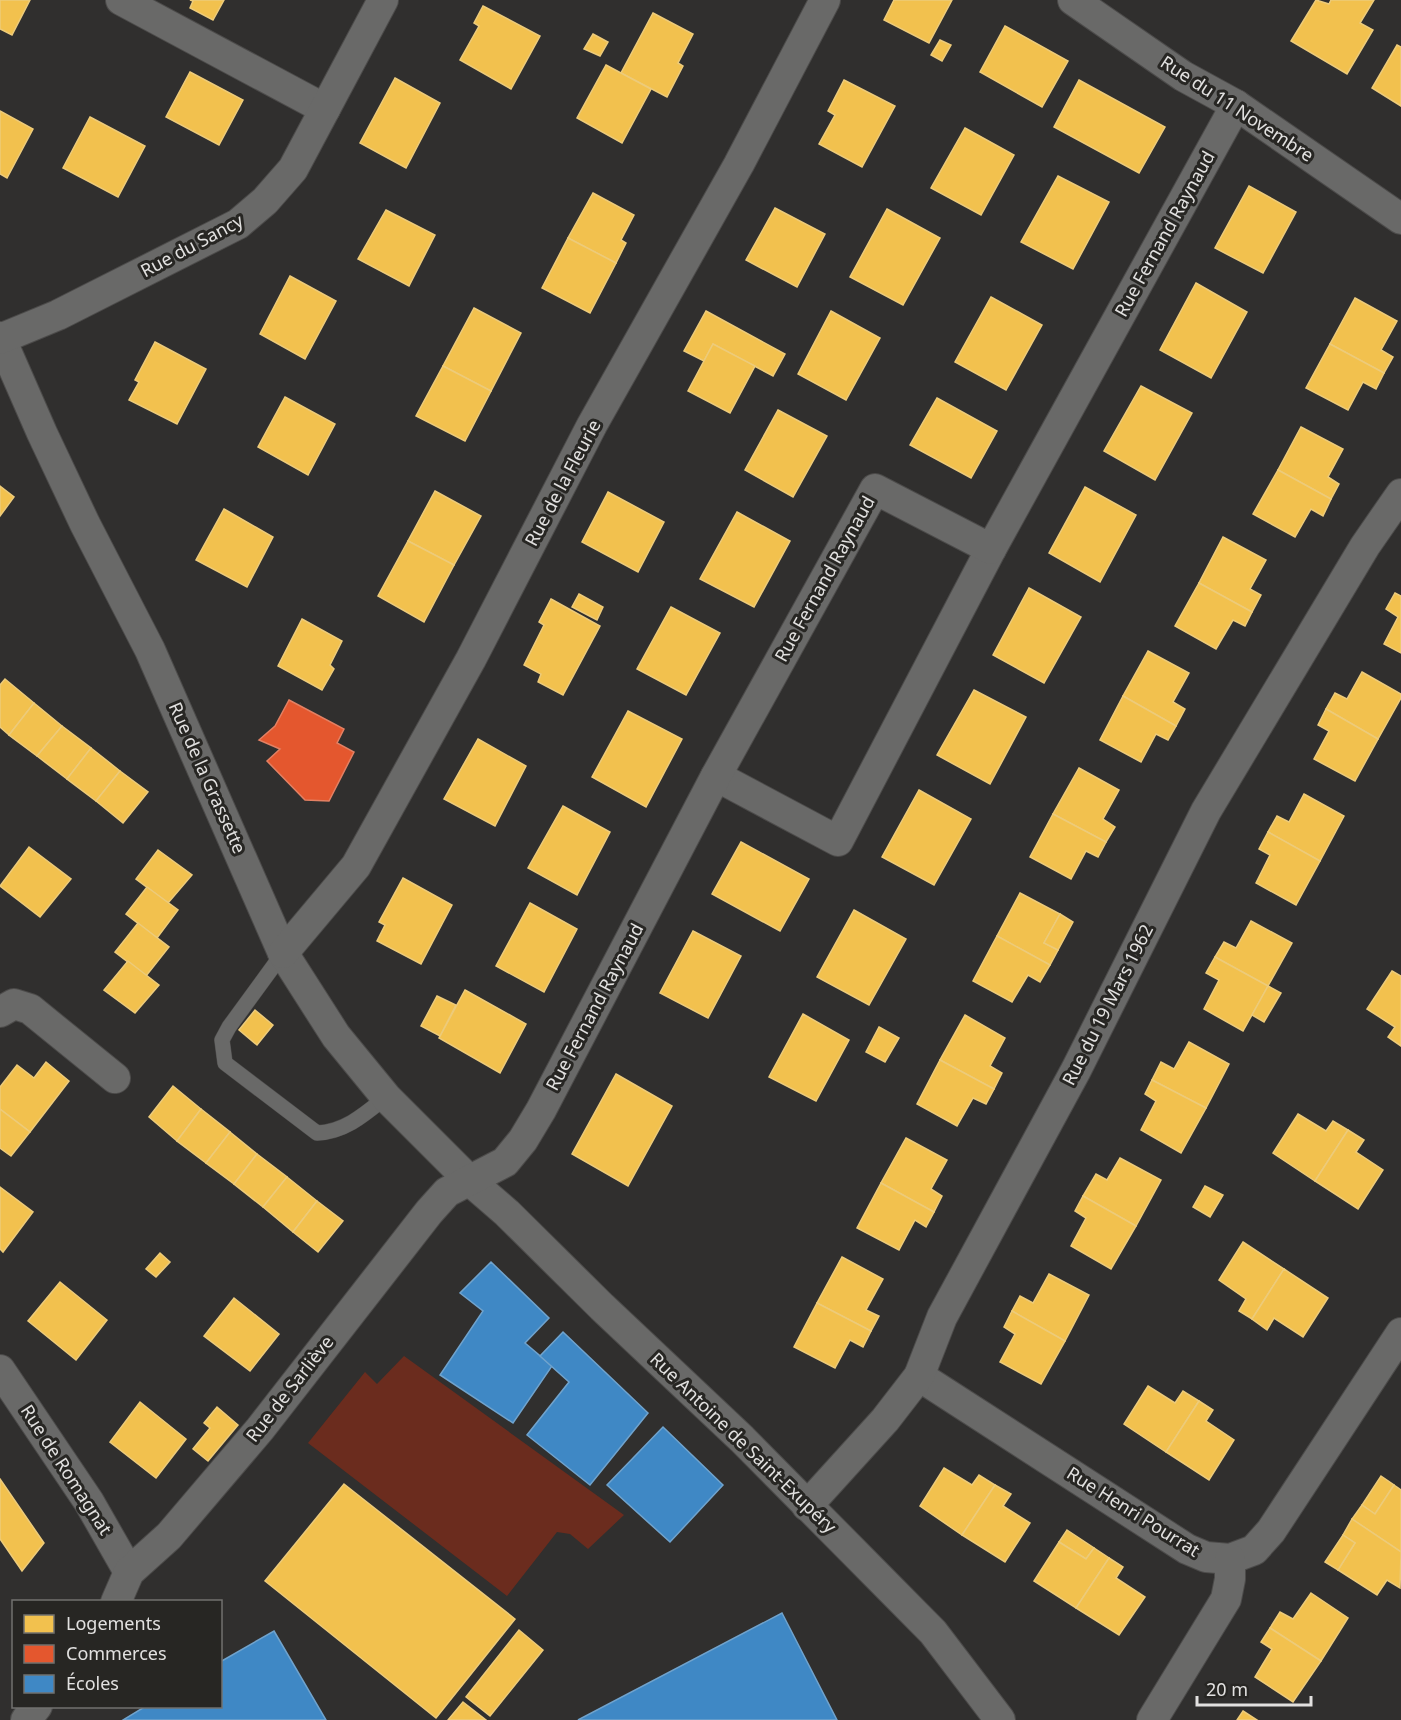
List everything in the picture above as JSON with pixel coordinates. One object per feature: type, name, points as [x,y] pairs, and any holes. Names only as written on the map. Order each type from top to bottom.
[{"type":"street","points":[[121,0],[325,110]]},
{"type":"street","name":"Rue du Sancy","points":[[0,339],[58,315],[237,224],[266,201],[293,169],[383,0]]},
{"type":"street","name":"Rue de la Fleurie","points":[[283,952],[356,866],[471,659],[592,425],[739,164],[825,0]]},
{"type":"street","name":"Rue du 11 Novembre","points":[[1072,0],[1183,76],[1236,105],[1401,219]]},
{"type":"street","name":"Rue Fernand Raynaud","points":[[470,1181],[505,1162],[523,1140],[541,1110],[716,776],[875,489],[991,549],[1236,105]]},
{"type":"street","name":"Rue de la Grassette","points":[[0,339],[85,524],[150,650],[283,952],[336,1036],[386,1097],[470,1181]]},
{"type":"street","name":"Rue du 19 Mars 1962","points":[[807,1506],[885,1420],[919,1376],[942,1317],[1076,1070],[1206,811],[1365,546],[1401,494]]},
{"type":"street","points":[[716,776],[838,841],[991,549]]},
{"type":"street","points":[[0,1012],[14,1004],[30,1009],[115,1078]]},
{"type":"street","name":"Rue Antoine de Saint-Exupéry","points":[[470,1181],[507,1213],[849,1545],[933,1632],[1000,1720]]},
{"type":"street","name":"Rue de Sarliève","points":[[117,1600],[129,1572],[169,1536],[260,1429],[429,1212],[447,1192],[470,1181]]},
{"type":"street","points":[[1152,1720],[1226,1599],[1230,1579],[1230,1559],[1254,1551],[1271,1531],[1401,1333]]},
{"type":"street","name":"Rue de Romagnat","points":[[0,1370],[89,1502],[129,1572]]},
{"type":"street","name":"Rue Henri Pourrat","points":[[919,1376],[1187,1549],[1206,1557],[1230,1559]]},
{"type":"street","points":[[26,1720],[36,1708]]},
{"type":"lane","points":[[283,952],[222,1040],[225,1064],[317,1133],[329,1133],[354,1122],[386,1097]]},
{"type":"shaded area","points":[[404,1356],[624,1515],[588,1549],[570,1534],[557,1532],[507,1596],[308,1443],[365,1372],[377,1384]]},
{"type":"building: Logements","points":[[0,0],[30,0],[12,35],[0,29]]},
{"type":"building: Logements","points":[[190,0],[224,0],[213,20],[190,8],[193,1]]},
{"type":"building: Logements","points":[[894,0],[952,0],[929,43],[884,20]]},
{"type":"building: Logements","points":[[1316,0],[1329,4],[1331,0],[1374,0],[1360,23],[1373,30],[1347,74],[1291,41]]},
{"type":"building: Logements","points":[[483,6],[540,36],[511,89],[460,60],[479,26],[474,23]]},
{"type":"building: Logements","points":[[653,13],[693,34],[678,63],[683,66],[667,97],[621,73]]},
{"type":"building: Logements","points":[[1005,26],[1068,61],[1042,107],[980,72]]},
{"type":"building: Logements","points":[[593,34],[608,42],[600,56],[584,49]]},
{"type":"building: Logements","points":[[940,40],[951,45],[942,61],[931,55]]},
{"type":"building: Logements","points":[[1397,45],[1401,47],[1401,106],[1372,88]]},
{"type":"building: Logements","points":[[606,65],[651,89],[622,143],[577,118]]},
{"type":"building: Logements","points":[[190,72],[243,100],[219,145],[166,117]]},
{"type":"building: Logements","points":[[395,78],[440,103],[406,168],[360,143]]},
{"type":"building: Logements","points":[[844,80],[895,106],[862,167],[819,144],[835,115],[828,111]]},
{"type":"building: Logements","points":[[1079,80],[1165,127],[1139,173],[1054,127]]},
{"type":"building: Logements","points":[[0,111],[33,129],[7,178],[0,174]]},
{"type":"building: Logements","points":[[90,117],[145,146],[118,197],[63,168]]},
{"type":"building: Logements","points":[[965,128],[1014,155],[981,215],[931,188]]},
{"type":"building: Logements","points":[[1058,176],[1109,202],[1073,269],[1021,242]]},
{"type":"building: Logements","points":[[1249,186],[1296,212],[1263,273],[1215,248]]},
{"type":"building: Logements","points":[[593,193],[634,215],[621,240],[626,243],[616,263],[568,238]]},
{"type":"building: Logements","points":[[775,208],[825,234],[797,287],[746,260]]},
{"type":"building: Logements","points":[[887,209],[940,238],[903,305],[850,277]]},
{"type":"building: Logements","points":[[386,210],[435,235],[409,286],[358,259]]},
{"type":"building: Logements","points":[[568,238],[616,263],[590,313],[542,288]]},
{"type":"building: Logements","points":[[290,276],[336,301],[305,359],[260,334]]},
{"type":"building: Logements","points":[[1196,283],[1247,312],[1211,378],[1160,350]]},
{"type":"building: Logements","points":[[991,297],[1042,325],[1006,390],[955,362]]},
{"type":"building: Logements","points":[[1355,298],[1397,321],[1381,350],[1393,357],[1384,373],[1330,344]]},
{"type":"building: Logements","points":[[474,308],[521,333],[491,391],[443,366]]},
{"type":"building: Logements","points":[[706,311],[785,354],[773,376],[713,344],[704,361],[684,351]]},
{"type":"building: Logements","points":[[831,311],[880,338],[846,400],[798,374]]},
{"type":"building: Logements","points":[[155,342],[206,369],[177,424],[129,400],[139,382],[135,380]]},
{"type":"building: Logements","points":[[713,344],[755,366],[730,413],[688,391]]},
{"type":"building: Logements","points":[[1330,344],[1384,373],[1376,389],[1363,382],[1348,410],[1306,388]]},
{"type":"building: Logements","points":[[443,366],[491,391],[465,441],[416,416]]},
{"type":"building: Logements","points":[[1141,386],[1192,413],[1155,480],[1104,451]]},
{"type":"building: Logements","points":[[285,397],[335,424],[308,475],[258,447]]},
{"type":"building: Logements","points":[[937,398],[997,431],[971,478],[910,445]]},
{"type":"building: Logements","points":[[778,410],[827,436],[793,497],[745,470]]},
{"type":"building: Logements","points":[[1301,427],[1343,449],[1328,477],[1339,484],[1331,499],[1278,470]]},
{"type":"building: Logements","points":[[1278,470],[1331,499],[1323,516],[1311,509],[1295,537],[1253,514]]},
{"type":"building: Logements","points":[[0,486],[14,497],[0,516]]},
{"type":"building: Logements","points":[[1085,487],[1136,515],[1100,582],[1049,553]]},
{"type":"building: Logements","points":[[435,491],[481,516],[454,565],[408,541]]},
{"type":"building: Logements","points":[[608,492],[664,522],[638,572],[582,542]]},
{"type":"building: Logements","points":[[224,509],[273,537],[247,587],[196,560]]},
{"type":"building: Logements","points":[[737,512],[790,541],[754,607],[700,579]]},
{"type":"building: Logements","points":[[1223,537],[1266,560],[1250,589],[1261,595],[1252,612],[1199,583]]},
{"type":"building: Logements","points":[[408,541],[454,565],[424,622],[378,596]]},
{"type":"building: Logements","points":[[1199,583],[1252,612],[1245,626],[1233,620],[1216,649],[1175,626]]},
{"type":"building: Logements","points":[[1029,588],[1081,617],[1044,683],[993,655]]},
{"type":"building: Logements","points":[[1395,593],[1401,596],[1401,653],[1384,644],[1398,617],[1386,609]]},
{"type":"building: Logements","points":[[579,594],[603,607],[597,620],[572,607]]},
{"type":"building: Logements","points":[[551,599],[600,626],[563,695],[538,682],[541,674],[524,665],[544,625],[539,622]]},
{"type":"building: Logements","points":[[671,607],[720,633],[686,695],[637,669]]},
{"type":"building: Logements","points":[[302,619],[342,641],[330,665],[334,669],[322,690],[278,666]]},
{"type":"building: Logements","points":[[1148,651],[1189,673],[1173,702],[1185,709],[1176,726],[1123,696]]},
{"type":"building: Logements","points":[[1362,672],[1401,694],[1401,698],[1378,739],[1326,709],[1335,693],[1347,699]]},
{"type":"building: Logements","points":[[5,679],[34,703],[9,735],[0,727],[0,685]]},
{"type":"building: Logements","points":[[974,690],[1026,717],[990,784],[937,755]]},
{"type":"building: Logements","points":[[1123,696],[1176,726],[1168,740],[1156,734],[1141,762],[1100,740]]},
{"type":"building: Logements","points":[[34,703],[62,726],[37,756],[9,735]]},
{"type":"building: Logements","points":[[1326,709],[1378,739],[1355,781],[1314,759],[1329,731],[1318,725]]},
{"type":"building: Logements","points":[[628,711],[682,739],[646,807],[592,777]]},
{"type":"building: Logements","points":[[62,726],[91,748],[67,779],[37,756]]},
{"type":"building: Logements","points":[[478,739],[526,766],[495,826],[444,799]]},
{"type":"building: Logements","points":[[91,748],[120,771],[96,801],[67,779]]},
{"type":"building: Logements","points":[[1079,768],[1119,790],[1103,819],[1115,827],[1106,842],[1053,814]]},
{"type":"building: Logements","points":[[120,771],[148,792],[123,823],[96,801]]},
{"type":"building: Logements","points":[[919,790],[971,819],[934,885],[882,857]]},
{"type":"building: Logements","points":[[1304,794],[1344,816],[1320,861],[1268,832],[1277,816],[1289,822]]},
{"type":"building: Logements","points":[[563,806],[610,832],[577,895],[528,868]]},
{"type":"building: Logements","points":[[1053,814],[1106,842],[1098,857],[1086,851],[1071,879],[1030,857]]},
{"type":"building: Logements","points":[[1268,832],[1320,861],[1296,905],[1256,883],[1270,855],[1259,849]]},
{"type":"building: Logements","points":[[741,842],[809,879],[780,931],[712,894]]},
{"type":"building: Logements","points":[[29,847],[71,879],[40,917],[0,886]]},
{"type":"building: Logements","points":[[158,850],[192,875],[168,903],[136,879]]},
{"type":"building: Logements","points":[[403,878],[452,905],[421,964],[377,941],[385,925],[379,922]]},
{"type":"building: Logements","points":[[147,887],[178,910],[157,938],[126,914]]},
{"type":"building: Logements","points":[[1020,893],[1060,914],[1044,943],[1058,950],[1050,965],[997,936]]},
{"type":"building: Logements","points":[[530,903],[577,929],[544,992],[496,966]]},
{"type":"building: Logements","points":[[854,910],[906,939],[869,1005],[817,977]]},
{"type":"building: Logements","points":[[1060,914],[1073,922],[1058,950],[1044,943]]},
{"type":"building: Logements","points":[[1251,921],[1292,943],[1268,986],[1215,957],[1224,942],[1236,948]]},
{"type":"building: Logements","points":[[138,923],[169,947],[146,976],[115,952]]},
{"type":"building: Logements","points":[[693,931],[741,956],[708,1018],[660,993]]},
{"type":"building: Logements","points":[[997,936],[1050,965],[1040,982],[1028,975],[1012,1002],[973,981]]},
{"type":"building: Logements","points":[[1215,957],[1268,986],[1243,1031],[1204,1009],[1219,980],[1206,973]]},
{"type":"building: Logements","points":[[128,961],[159,985],[135,1013],[104,990]]},
{"type":"building: Logements","points":[[1392,971],[1401,976],[1401,1046],[1388,1037],[1395,1027],[1367,1009]]},
{"type":"building: Logements","points":[[1268,986],[1281,993],[1264,1022],[1252,1015]]},
{"type":"building: Logements","points":[[465,990],[526,1024],[500,1073],[439,1038]]},
{"type":"building: Logements","points":[[437,996],[456,1005],[440,1036],[421,1026]]},
{"type":"building: Logements","points":[[255,1010],[273,1025],[257,1045],[239,1030]]},
{"type":"building: Logements","points":[[803,1014],[849,1040],[816,1101],[769,1077]]},
{"type":"building: Logements","points":[[965,1015],[1005,1038],[990,1066],[1002,1073],[994,1089],[940,1060]]},
{"type":"building: Logements","points":[[879,1027],[899,1038],[885,1062],[866,1052]]},
{"type":"building: Logements","points":[[1189,1042],[1229,1064],[1206,1108],[1152,1080],[1161,1062],[1174,1069]]},
{"type":"building: Logements","points":[[940,1060],[994,1089],[986,1104],[973,1098],[957,1126],[917,1104]]},
{"type":"building: Logements","points":[[46,1062],[69,1081],[30,1132],[0,1109],[0,1087],[17,1065],[34,1078]]},
{"type":"building: Logements","points":[[616,1074],[672,1106],[628,1186],[572,1154]]},
{"type":"building: Logements","points":[[1152,1080],[1206,1108],[1181,1153],[1141,1130],[1156,1101],[1145,1094]]},
{"type":"building: Logements","points":[[173,1086],[201,1109],[177,1141],[149,1117]]},
{"type":"building: Logements","points":[[0,1109],[30,1132],[11,1156],[0,1148]]},
{"type":"building: Logements","points":[[201,1109],[230,1132],[206,1163],[177,1141]]},
{"type":"building: Logements","points":[[1298,1114],[1326,1131],[1333,1121],[1348,1130],[1315,1181],[1273,1153]]},
{"type":"building: Logements","points":[[1348,1130],[1364,1140],[1356,1152],[1383,1170],[1358,1209],[1315,1181]]},
{"type":"building: Logements","points":[[230,1132],[257,1154],[234,1184],[206,1163]]},
{"type":"building: Logements","points":[[906,1138],[947,1160],[931,1189],[942,1196],[934,1212],[881,1183]]},
{"type":"building: Logements","points":[[257,1154],[287,1177],[263,1207],[234,1184]]},
{"type":"building: Logements","points":[[1120,1158],[1161,1180],[1136,1226],[1083,1196],[1096,1174],[1107,1180]]},
{"type":"building: Logements","points":[[287,1177],[317,1201],[293,1232],[263,1207]]},
{"type":"building: Logements","points":[[881,1183],[934,1212],[926,1227],[915,1220],[899,1250],[857,1228]]},
{"type":"building: Logements","points":[[1205,1186],[1223,1195],[1210,1217],[1193,1207]]},
{"type":"building: Logements","points":[[0,1187],[33,1212],[3,1252],[0,1249]]},
{"type":"building: Logements","points":[[1083,1196],[1136,1226],[1111,1269],[1071,1246],[1086,1218],[1075,1211]]},
{"type":"building: Logements","points":[[317,1201],[343,1221],[318,1252],[293,1232]]},
{"type":"building: Logements","points":[[1243,1242],[1284,1269],[1252,1319],[1239,1311],[1246,1299],[1219,1280]]},
{"type":"building: Logements","points":[[160,1253],[170,1262],[156,1277],[146,1269]]},
{"type":"building: Logements","points":[[842,1257],[883,1279],[866,1310],[879,1316],[871,1331],[817,1303]]},
{"type":"building: Logements","points":[[1284,1269],[1328,1298],[1303,1337],[1274,1318],[1267,1330],[1252,1319]]},
{"type":"building: Logements","points":[[1049,1274],[1089,1295],[1065,1341],[1012,1311],[1020,1296],[1033,1303]]},
{"type":"building: Logements","points":[[60,1282],[107,1320],[76,1360],[28,1321]]},
{"type":"building: Logements","points":[[234,1298],[279,1334],[250,1371],[204,1336]]},
{"type":"building: Logements","points":[[817,1303],[871,1331],[863,1347],[850,1340],[835,1368],[794,1347]]},
{"type":"building: Logements","points":[[1012,1311],[1065,1341],[1041,1384],[1000,1362],[1015,1334],[1004,1327]]},
{"type":"building: Logements","points":[[1148,1386],[1175,1403],[1183,1391],[1199,1401],[1166,1452],[1124,1424]]},
{"type":"building: Logements","points":[[1199,1401],[1213,1410],[1206,1421],[1234,1440],[1209,1480],[1166,1452]]},
{"type":"building: Logements","points":[[140,1402],[186,1439],[156,1478],[110,1442]]},
{"type":"building: Logements","points":[[217,1407],[238,1425],[208,1461],[193,1449],[210,1428],[204,1423]]},
{"type":"building: Logements","points":[[944,1468],[972,1485],[979,1475],[995,1485],[962,1535],[920,1506]]},
{"type":"building: Logements","points":[[1381,1476],[1394,1485],[1375,1514],[1362,1505]]},
{"type":"building: Logements","points":[[0,1479],[44,1543],[22,1571],[0,1539]]},
{"type":"building: Logements","points":[[344,1484],[515,1619],[436,1718],[265,1581]]},
{"type":"building: Logements","points":[[995,1485],[1011,1494],[1003,1506],[1030,1523],[1005,1562],[962,1535]]},
{"type":"building: Logements","points":[[1394,1485],[1401,1490],[1401,1552],[1352,1519],[1362,1505],[1375,1514]]},
{"type":"building: Logements","points":[[1352,1519],[1401,1552],[1400,1588],[1387,1580],[1377,1595],[1338,1570],[1355,1543],[1343,1535]]},
{"type":"building: Logements","points":[[1067,1530],[1094,1548],[1086,1559],[1059,1542]]},
{"type":"building: Logements","points":[[1343,1535],[1355,1543],[1338,1570],[1325,1562]]},
{"type":"building: Logements","points":[[1059,1542],[1086,1559],[1094,1548],[1109,1558],[1076,1608],[1034,1581]]},
{"type":"building: Logements","points":[[1109,1558],[1123,1567],[1116,1578],[1145,1597],[1119,1635],[1076,1608]]},
{"type":"building: Logements","points":[[1311,1593],[1348,1618],[1321,1661],[1270,1628],[1280,1612],[1293,1619]]},
{"type":"building: Logements","points":[[1270,1628],[1321,1661],[1293,1702],[1255,1677],[1272,1649],[1261,1642]]},
{"type":"building: Logements","points":[[519,1630],[543,1650],[490,1716],[466,1697]]},
{"type":"building: Logements","points":[[463,1702],[486,1720],[448,1720]]},
{"type":"building: Logements","points":[[1243,1711],[1257,1720],[1237,1720]]},
{"type":"building: Commerces","points":[[289,700],[344,729],[337,743],[354,752],[329,801],[305,800],[267,761],[280,749],[259,740],[275,726]]},
{"type":"building: Écoles","points":[[491,1262],[549,1318],[525,1343],[552,1366],[513,1423],[440,1375],[483,1311],[460,1293]]},
{"type":"building: Écoles","points":[[563,1332],[648,1413],[590,1485],[527,1435],[569,1382],[540,1356]]},
{"type":"building: Écoles","points":[[663,1427],[723,1485],[670,1542],[607,1485]]},
{"type":"building: Écoles","points":[[782,1613],[837,1720],[578,1720]]},
{"type":"building: Écoles","points":[[274,1631],[326,1720],[123,1720],[143,1708],[222,1708],[222,1661]]}]
